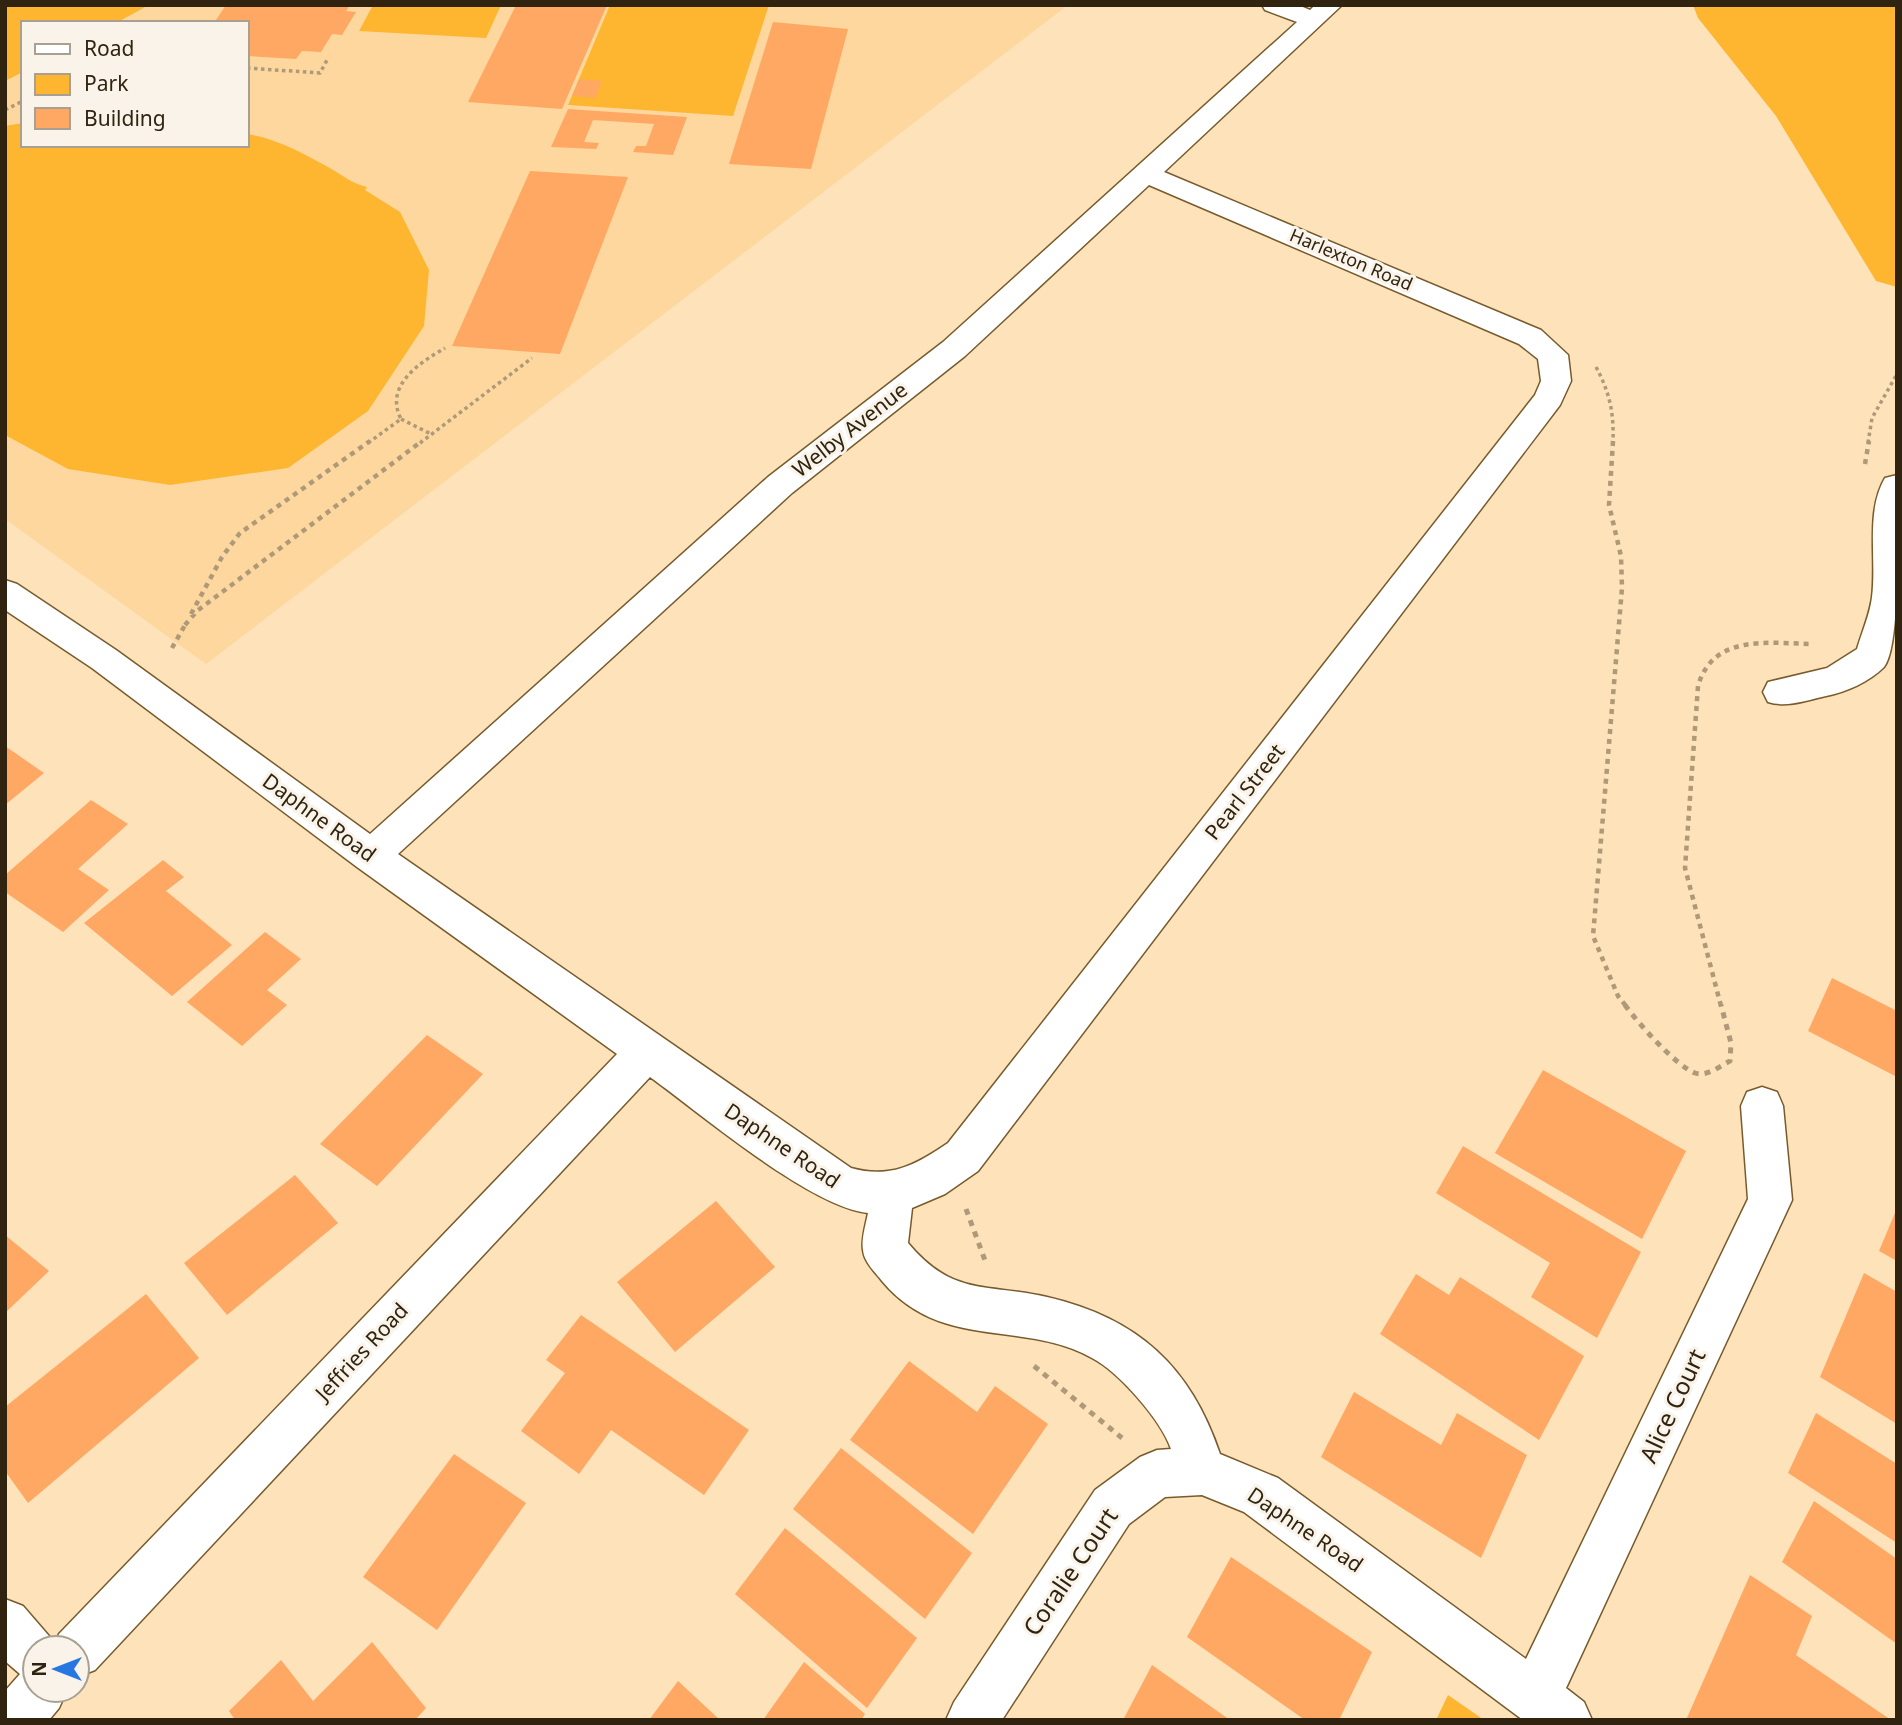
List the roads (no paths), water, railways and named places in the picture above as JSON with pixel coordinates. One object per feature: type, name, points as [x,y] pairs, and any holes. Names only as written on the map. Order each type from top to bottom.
[{"type":"street","points":[[1275,5],[1321,12]]},
{"type":"street","name":"Welby Avenue","points":[[371,856],[780,485],[954,349],[1321,12]]},
{"type":"street","name":"Harlexton Road","points":[[1144,173],[1512,328],[1530,337],[1553,355]]},
{"type":"street","name":"Pearl Street","points":[[892,1193],[932,1180],[963,1157],[1549,398],[1556,381],[1553,355]]},
{"type":"street","points":[[1781,692],[1838,680],[1872,657],[1889,598],[1891,520],[1897,486]]},
{"type":"street","name":"Daphne Road","points":[[5,593],[104,659],[371,856],[824,1177],[850,1192],[892,1193]]},
{"type":"street","name":"Jeffries Road","points":[[91,1637],[647,1051]]},
{"type":"street","name":"Alice Court","points":[[1551,1708],[1770,1200],[1762,1106]]},
{"type":"street","points":[[892,1193],[885,1250],[911,1281],[952,1305],[1048,1320],[1107,1340],[1158,1384],[1187,1426],[1202,1471]]},
{"type":"street","name":"Daphne Road","points":[[1202,1471],[1261,1495],[1551,1708]]},
{"type":"street","name":"Coralie Court","points":[[972,1720],[1112,1507],[1157,1474],[1202,1471]]},
{"type":"street","points":[[5,1624],[21,1641]]},
{"type":"street","points":[[14,1720],[28,1704]]}]
